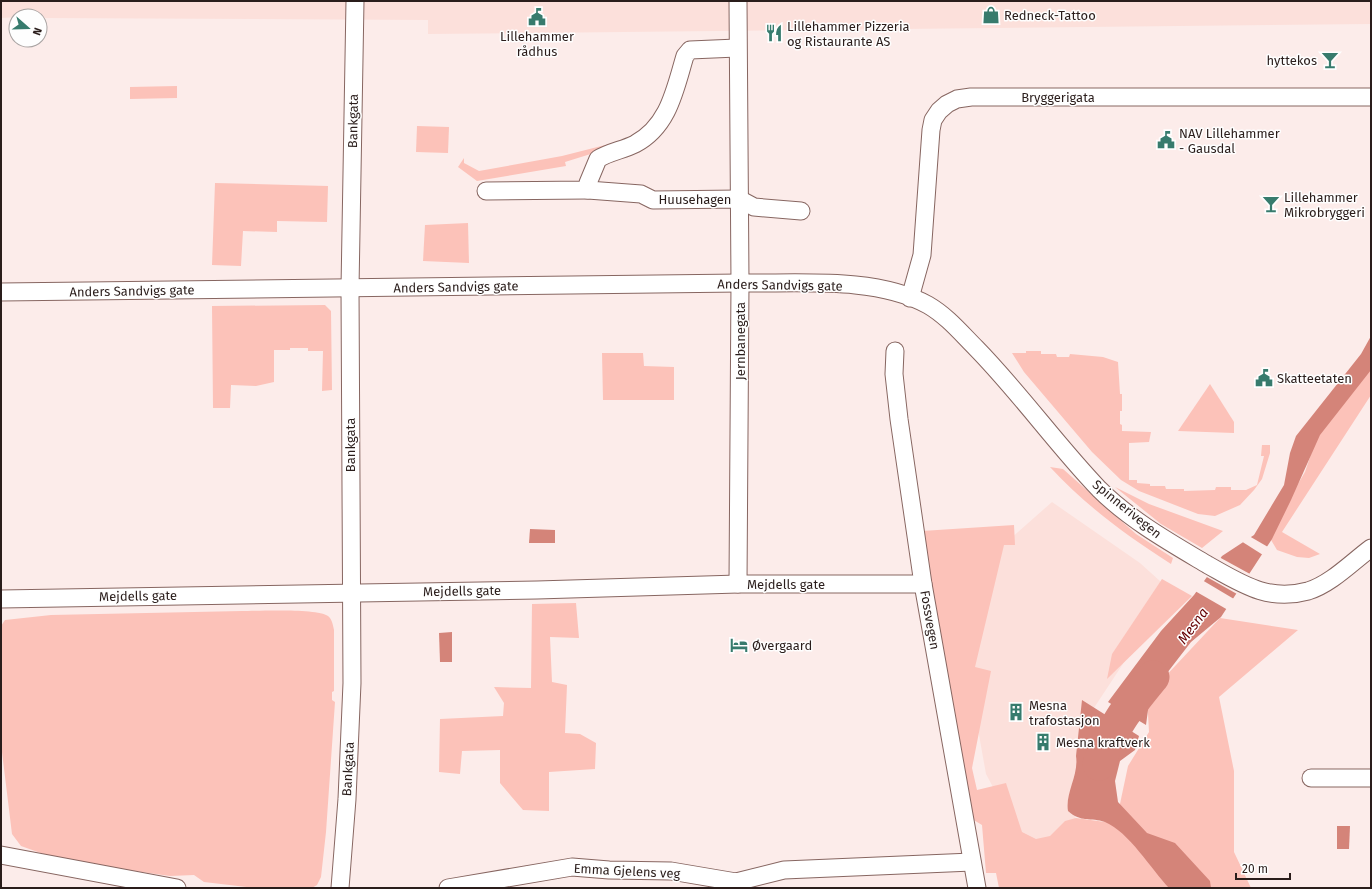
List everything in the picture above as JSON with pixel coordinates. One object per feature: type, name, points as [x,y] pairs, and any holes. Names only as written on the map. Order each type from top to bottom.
[{"type":"street","name":"Bankgata","points":[[340,888],[352,683],[350,288],[354,1]]},
{"type":"street","name":"Jernbanegata","points":[[738,1],[737,48],[740,283],[738,584]]},
{"type":"street","points":[[588,190],[588,183],[598,159],[635,144],[657,127],[670,104],[685,56],[690,50],[737,48]]},
{"type":"street","name":"Bryggerigata","points":[[910,298],[922,255],[933,120],[939,111],[947,104],[957,99],[971,97],[1041,96],[1371,97]]},
{"type":"street","name":"Huusehagen","points":[[486,191],[588,190],[641,194],[653,200],[739,199],[754,207],[801,211]]},
{"type":"street","name":"Anders Sandvigs gate","points":[[1,292],[740,283],[834,284],[871,288],[910,298]]},
{"type":"street","name":"Spinnerivegen","points":[[910,298],[927,305],[944,316],[1003,376],[1054,438],[1100,490],[1134,518],[1166,540],[1244,586],[1259,592],[1287,594],[1308,590],[1323,584],[1371,548]]},
{"type":"street","name":"Fossvegen","points":[[895,351],[894,374],[899,419],[923,584],[977,888]]},
{"type":"street","name":"Mejdells gate","points":[[1,599],[544,590],[738,584],[923,584]]},
{"type":"street","points":[[1311,778],[1371,778]]},
{"type":"street","points":[[1,855],[177,888]]},
{"type":"street","name":"Emma Gjelens veg","points":[[448,888],[572,867],[609,870],[670,871],[736,882],[784,870],[972,862]]},
{"type":"shaded area","points":[[1,1],[1371,1],[1371,24],[428,34],[428,20],[48,18],[48,8],[8,8],[8,18],[1,18]]},
{"type":"shaded area","points":[[177,86],[177,98],[130,99],[130,87]]},
{"type":"shaded area","points":[[417,126],[449,127],[448,153],[416,152]]},
{"type":"shaded area","points":[[625,140],[597,152],[565,162],[566,166],[477,181],[458,167],[464,158],[464,163],[479,171],[562,156]]},
{"type":"shaded area","points":[[215,183],[328,186],[327,222],[277,221],[277,232],[243,231],[241,266],[212,265]]},
{"type":"shaded area","points":[[468,223],[469,263],[423,261],[425,225]]},
{"type":"shaded area","points":[[325,305],[331,311],[332,390],[322,391],[323,351],[308,351],[308,348],[274,350],[274,382],[256,386],[231,385],[230,408],[213,408],[212,306]]},
{"type":"shaded area","points":[[1026,351],[1041,351],[1041,354],[1056,354],[1057,357],[1069,357],[1070,354],[1103,357],[1118,362],[1120,394],[1122,394],[1120,424],[1122,425],[1122,431],[1151,432],[1149,442],[1129,443],[1129,480],[1137,480],[1137,483],[1150,484],[1150,486],[1165,486],[1166,489],[1184,489],[1184,491],[1215,490],[1216,487],[1231,487],[1231,490],[1246,490],[1257,485],[1264,456],[1261,456],[1262,445],[1270,445],[1270,453],[1262,479],[1254,490],[1240,505],[1215,516],[1198,514],[1139,491],[1121,480],[1092,452],[1024,372],[1012,353],[1026,353]]},
{"type":"shaded area","points":[[602,353],[643,353],[644,366],[674,367],[674,400],[603,400]]},
{"type":"shaded area","points":[[1371,367],[1371,395],[1282,532],[1320,554],[1309,558],[1297,557],[1277,550],[1268,535],[1305,472],[1318,433]]},
{"type":"shaded area","points":[[1210,384],[1234,422],[1234,433],[1178,431]]},
{"type":"shaded area","points":[[1050,467],[1063,469],[1136,534],[1173,558],[1171,564],[1138,542],[1092,507]]},
{"type":"shaded area","points":[[1115,487],[1149,504],[1223,531],[1202,548],[1161,524]]},
{"type":"shaded area","points":[[1052,502],[1140,563],[1171,591],[1086,720],[1074,830],[1024,845],[986,774],[953,589]]},
{"type":"shaded area","points":[[1014,525],[1015,545],[1004,545],[975,667],[991,671],[972,768],[977,790],[1006,783],[1022,832],[1036,839],[1050,836],[1065,821],[1076,818],[1105,822],[1117,818],[1128,766],[1149,732],[1147,696],[1220,618],[1298,630],[1219,697],[1234,771],[1234,852],[1251,888],[999,888],[996,873],[986,873],[982,825],[972,819],[922,531]]},
{"type":"shaded area","points":[[1162,579],[1192,596],[1107,679],[1112,654]]},
{"type":"shaded area","points":[[576,603],[579,638],[550,637],[552,682],[567,685],[565,733],[580,734],[596,743],[595,769],[549,772],[549,811],[523,810],[500,783],[500,750],[462,751],[460,774],[439,772],[440,719],[503,716],[504,703],[494,687],[531,688],[532,604]]},
{"type":"shaded area","points":[[287,610],[322,613],[328,616],[333,624],[334,691],[332,692],[332,700],[335,702],[326,832],[321,877],[317,885],[312,888],[255,888],[204,882],[194,875],[170,876],[63,861],[21,846],[12,834],[1,744],[1,626],[5,620],[51,615]]},
{"type":"water","points":[[1371,336],[1371,370],[1320,435],[1272,539],[1221,617],[1191,642],[1150,695],[1146,725],[1108,702],[1161,631],[1194,595],[1222,556],[1254,535],[1284,485],[1290,453],[1296,436],[1361,354]]},
{"type":"water","points":[[530,529],[555,530],[555,543],[529,543]]},
{"type":"water","points":[[452,632],[452,662],[440,662],[439,633]]},
{"type":"water","points":[[1082,700],[1139,736],[1135,750],[1120,761],[1115,781],[1118,802],[1147,833],[1175,843],[1210,881],[1211,888],[1169,888],[1131,842],[1114,827],[1105,822],[1077,817],[1068,811],[1068,797],[1076,770]]},
{"type":"water","points":[[1337,826],[1350,826],[1349,849],[1337,849]]},
{"type":"pier","points":[[1249,536],[1268,547],[1263,555],[1241,541]]},
{"type":"pier","points":[[1219,557],[1250,574],[1237,594],[1205,576]]},
{"type":"pier","points":[[1202,580],[1234,599],[1228,610],[1195,591]]},
{"type":"waterway","name":"Mesna","points":[[1099,764],[1115,728],[1153,677]]},
{"type":"place","name":"Redneck-Tattoo","points":[[991,15]]},
{"type":"place","name":"Lillehammer rådhus","points":[[537,17]]},
{"type":"place","name":"Lillehammer Pizzeria og Ristaurante AS","points":[[774,33]]},
{"type":"place","name":"hyttekos","points":[[1330,60]]},
{"type":"place","name":"NAV Lillehammer - Gausdal","points":[[1166,140]]},
{"type":"place","name":"Lillehammer Mikrobryggeri","points":[[1271,204]]},
{"type":"place","name":"Skatteetaten","points":[[1264,378]]},
{"type":"place","name":"Øvergaard","points":[[739,645]]},
{"type":"place","name":"Mesna trafostasjon","points":[[1016,712]]},
{"type":"place","name":"Mesna kraftverk","points":[[1043,742]]}]
